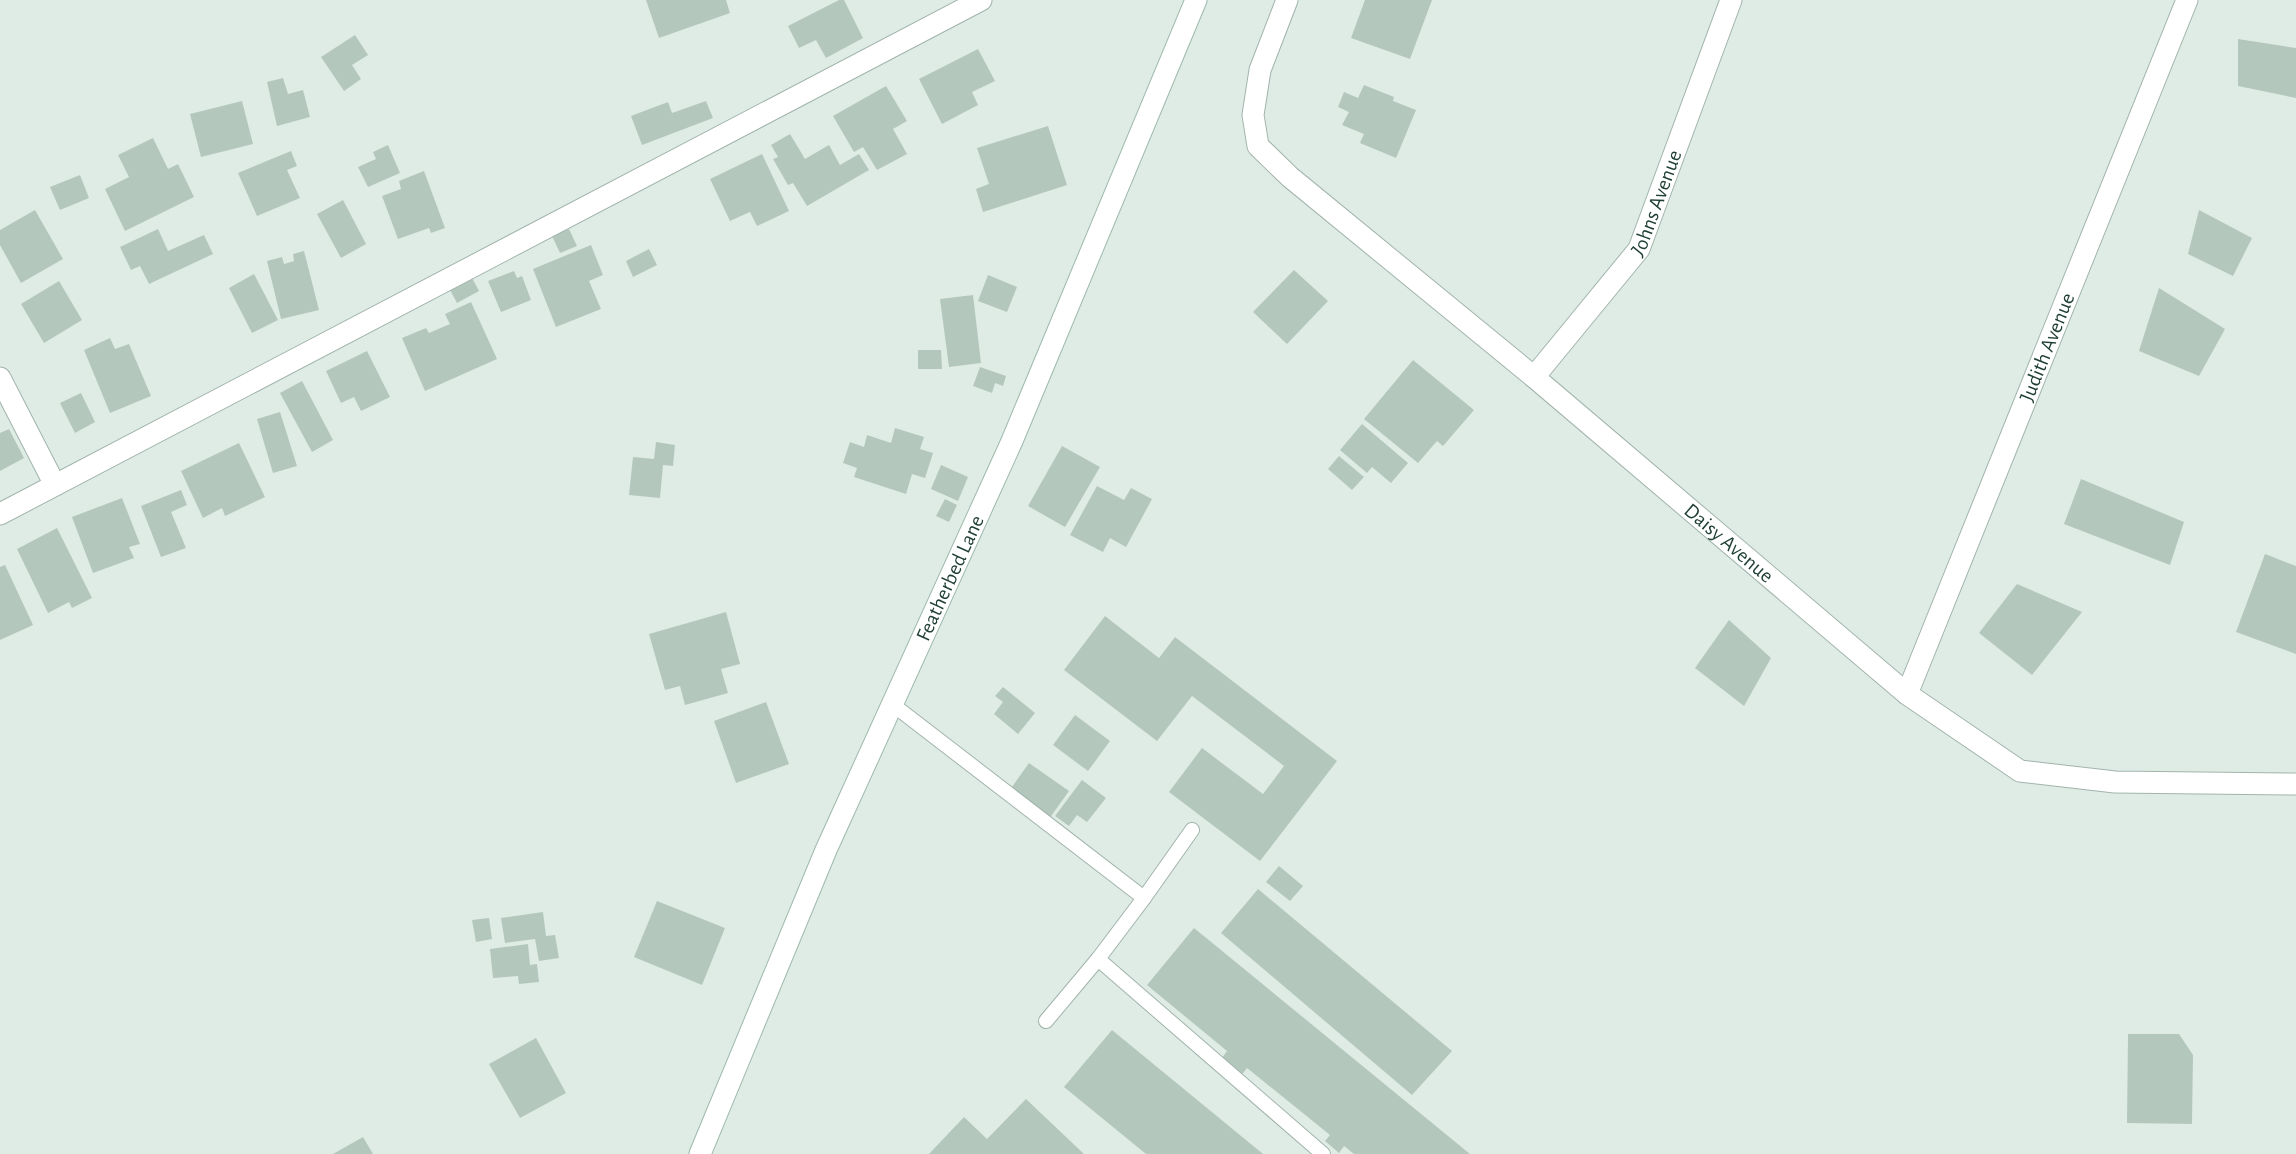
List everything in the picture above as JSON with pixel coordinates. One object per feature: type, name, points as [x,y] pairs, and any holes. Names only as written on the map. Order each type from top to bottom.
[{"type":"street","points":[[0,514],[981,0]]},
{"type":"street","name":"Featherbed Lane","points":[[701,1154],[826,850],[1012,441],[1196,0]]},
{"type":"street","name":"Daisy Avenue","points":[[1287,0],[1260,70],[1253,115],[1258,146],[1290,177],[1534,377],[1907,694],[2020,771],[2115,782],[2296,784]]},
{"type":"street","name":"Johns Avenue","points":[[1534,377],[1639,249],[1731,0]]},
{"type":"street","name":"Judith Avenue","points":[[1907,694],[2187,0]]},
{"type":"street","points":[[0,378],[55,485]]},
{"type":"lane","points":[[892,704],[1144,898]]},
{"type":"lane","points":[[1046,1021],[1144,898],[1192,830]]},
{"type":"lane","points":[[1098,958],[1323,1154]]},
{"type":"building","points":[[646,0],[726,0],[730,13],[659,38]]},
{"type":"building","points":[[839,0],[844,0],[863,38],[826,58],[816,40],[799,48],[788,26]]},
{"type":"building","points":[[1365,0],[1432,0],[1410,59],[1351,38]]},
{"type":"building","points":[[355,35],[368,55],[352,65],[361,79],[344,91],[321,57]]},
{"type":"building","points":[[2238,39],[2296,48],[2296,98],[2238,86]]},
{"type":"building","points":[[978,49],[995,81],[972,92],[978,105],[942,124],[919,79]]},
{"type":"building","points":[[283,78],[288,94],[303,90],[310,117],[277,126],[267,82]]},
{"type":"building","points":[[1364,85],[1394,97],[1393,101],[1416,110],[1396,158],[1360,143],[1364,134],[1342,125],[1349,112],[1338,107],[1344,92],[1358,98]]},
{"type":"building","points":[[886,86],[907,121],[893,129],[907,154],[877,170],[863,147],[854,152],[833,116]]},
{"type":"building","points":[[242,101],[253,144],[201,157],[190,114]]},
{"type":"building","points":[[706,101],[713,118],[642,145],[631,116],[668,102],[672,113]]},
{"type":"building","points":[[1048,126],[1067,185],[983,212],[976,189],[989,184],[977,148]]},
{"type":"building","points":[[790,134],[805,159],[829,145],[840,165],[859,154],[869,170],[807,206],[793,183],[788,185],[773,159],[778,157],[771,145]]},
{"type":"building","points":[[153,138],[168,169],[178,164],[194,197],[125,231],[105,189],[129,177],[118,155]]},
{"type":"building","points":[[388,145],[400,173],[368,187],[358,167],[376,159],[373,152]]},
{"type":"building","points":[[291,151],[297,166],[287,170],[300,198],[257,216],[238,173]]},
{"type":"building","points":[[762,154],[789,211],[757,226],[750,212],[730,221],[710,179]]},
{"type":"building","points":[[424,171],[445,228],[431,233],[429,228],[398,239],[382,196],[401,189],[399,181]]},
{"type":"building","points":[[80,175],[89,198],[60,210],[50,187]]},
{"type":"building","points":[[343,200],[366,244],[341,258],[317,214]]},
{"type":"building","points":[[35,210],[63,259],[21,283],[0,245],[0,230]]},
{"type":"building","points":[[2199,210],[2252,238],[2233,276],[2188,254]]},
{"type":"building","points":[[158,229],[168,251],[204,235],[213,254],[149,284],[140,266],[131,270],[120,247]]},
{"type":"building","points":[[569,229],[577,246],[560,253],[552,236]]},
{"type":"building","points":[[591,245],[603,275],[589,281],[601,309],[556,327],[533,269]]},
{"type":"building","points":[[649,249],[657,265],[633,277],[626,261]]},
{"type":"building","points":[[304,251],[319,310],[281,319],[267,261],[282,257],[284,264],[294,261],[293,254]]},
{"type":"building","points":[[1294,270],[1328,301],[1287,344],[1253,312]]},
{"type":"building","points":[[514,271],[517,278],[522,276],[531,300],[501,312],[488,281]]},
{"type":"building","points":[[254,274],[278,320],[252,333],[229,288]]},
{"type":"building","points":[[988,275],[1017,287],[1007,312],[978,301]]},
{"type":"building","points":[[471,276],[479,291],[457,303],[449,288]]},
{"type":"building","points":[[59,281],[82,320],[44,343],[21,304]]},
{"type":"building","points":[[2159,288],[2225,329],[2199,376],[2139,351]]},
{"type":"building","points":[[973,295],[981,363],[949,367],[940,299]]},
{"type":"building","points":[[471,302],[497,359],[425,391],[402,338],[426,328],[429,333],[450,324],[445,314]]},
{"type":"building","points":[[110,338],[115,349],[129,344],[151,396],[110,413],[84,350]]},
{"type":"building","points":[[918,350],[941,350],[942,369],[918,369]]},
{"type":"building","points":[[367,351],[390,397],[361,411],[354,397],[341,403],[326,371]]},
{"type":"building","points":[[1413,360],[1474,410],[1443,446],[1437,441],[1418,463],[1364,419]]},
{"type":"building","points":[[980,367],[1006,376],[1003,386],[995,383],[992,393],[973,386]]},
{"type":"building","points":[[302,381],[333,440],[312,452],[280,393]]},
{"type":"building","points":[[81,393],[95,422],[75,433],[60,403]]},
{"type":"building","points":[[280,412],[297,466],[273,473],[257,419]]},
{"type":"building","points":[[1362,424],[1408,463],[1391,483],[1372,467],[1367,473],[1340,450]]},
{"type":"building","points":[[895,428],[924,437],[920,449],[933,453],[925,478],[912,474],[906,494],[854,477],[857,468],[843,463],[850,442],[864,447],[867,435],[891,443]]},
{"type":"building","points":[[9,429],[24,458],[0,471],[0,433]]},
{"type":"building","points":[[656,442],[675,445],[673,466],[663,465],[660,498],[629,495],[633,457],[654,459]]},
{"type":"building","points":[[239,443],[265,497],[225,516],[222,508],[203,518],[181,471]]},
{"type":"building","points":[[1062,446],[1100,467],[1065,527],[1028,506]]},
{"type":"building","points":[[1339,456],[1364,477],[1352,490],[1328,469]]},
{"type":"building","points":[[941,465],[968,477],[958,501],[931,489]]},
{"type":"building","points":[[2081,479],[2184,522],[2170,565],[2064,524]]},
{"type":"building","points":[[1097,486],[1124,500],[1131,488],[1152,499],[1126,547],[1110,538],[1103,552],[1070,535]]},
{"type":"building","points":[[181,490],[187,505],[171,512],[186,548],[161,557],[141,506]]},
{"type":"building","points":[[122,498],[140,544],[129,547],[134,558],[93,573],[72,517]]},
{"type":"building","points":[[945,499],[957,505],[949,522],[936,516]]},
{"type":"building","points":[[57,528],[92,598],[72,608],[69,602],[48,613],[17,549]]},
{"type":"building","points":[[2265,554],[2296,566],[2296,654],[2236,632]]},
{"type":"building","points":[[5,565],[33,625],[0,640],[0,567]]},
{"type":"building","points":[[2017,584],[2082,612],[2032,675],[1979,633]]},
{"type":"building","points":[[726,612],[740,664],[721,669],[728,693],[685,705],[680,686],[665,690],[649,634]]},
{"type":"building","points":[[1105,616],[1159,658],[1175,637],[1337,761],[1260,861],[1169,792],[1202,748],[1263,794],[1284,766],[1192,696],[1157,741],[1064,670]]},
{"type":"building","points":[[1729,620],[1771,658],[1744,706],[1695,668]]},
{"type":"building","points":[[1003,687],[1035,713],[1018,734],[994,714],[1003,702],[995,696]]},
{"type":"building","points":[[766,702],[789,764],[736,783],[714,721]]},
{"type":"building","points":[[1075,715],[1110,741],[1088,771],[1053,745]]},
{"type":"building","points":[[1029,763],[1069,791],[1049,819],[1009,791]]},
{"type":"building","points":[[1082,780],[1106,798],[1087,822],[1077,815],[1069,826],[1055,816]]},
{"type":"building","points":[[1279,866],[1303,886],[1290,901],[1266,882]]},
{"type":"building","points":[[1258,889],[1452,1051],[1412,1095],[1221,933]]},
{"type":"building","points":[[657,901],[725,928],[702,985],[634,957]]},
{"type":"building","points":[[543,912],[546,936],[555,935],[559,958],[539,961],[535,939],[505,943],[501,918]]},
{"type":"building","points":[[489,918],[492,939],[476,942],[472,920]]},
{"type":"building","points":[[1194,928],[1470,1154],[1354,1154],[1344,1146],[1339,1153],[1325,1141],[1330,1135],[1247,1068],[1240,1077],[1220,1061],[1227,1051],[1147,985]]},
{"type":"building","points":[[528,944],[530,965],[537,964],[539,982],[519,984],[518,976],[493,978],[490,949]]},
{"type":"building","points":[[1112,1030],[1263,1154],[1146,1154],[1064,1087]]},
{"type":"building","points":[[2128,1034],[2179,1034],[2193,1055],[2192,1124],[2127,1123]]},
{"type":"building","points":[[536,1038],[566,1093],[520,1118],[489,1064]]},
{"type":"building","points":[[1026,1099],[1084,1154],[929,1154],[964,1117],[987,1139]]},
{"type":"building","points":[[363,1137],[373,1154],[333,1154]]}]
